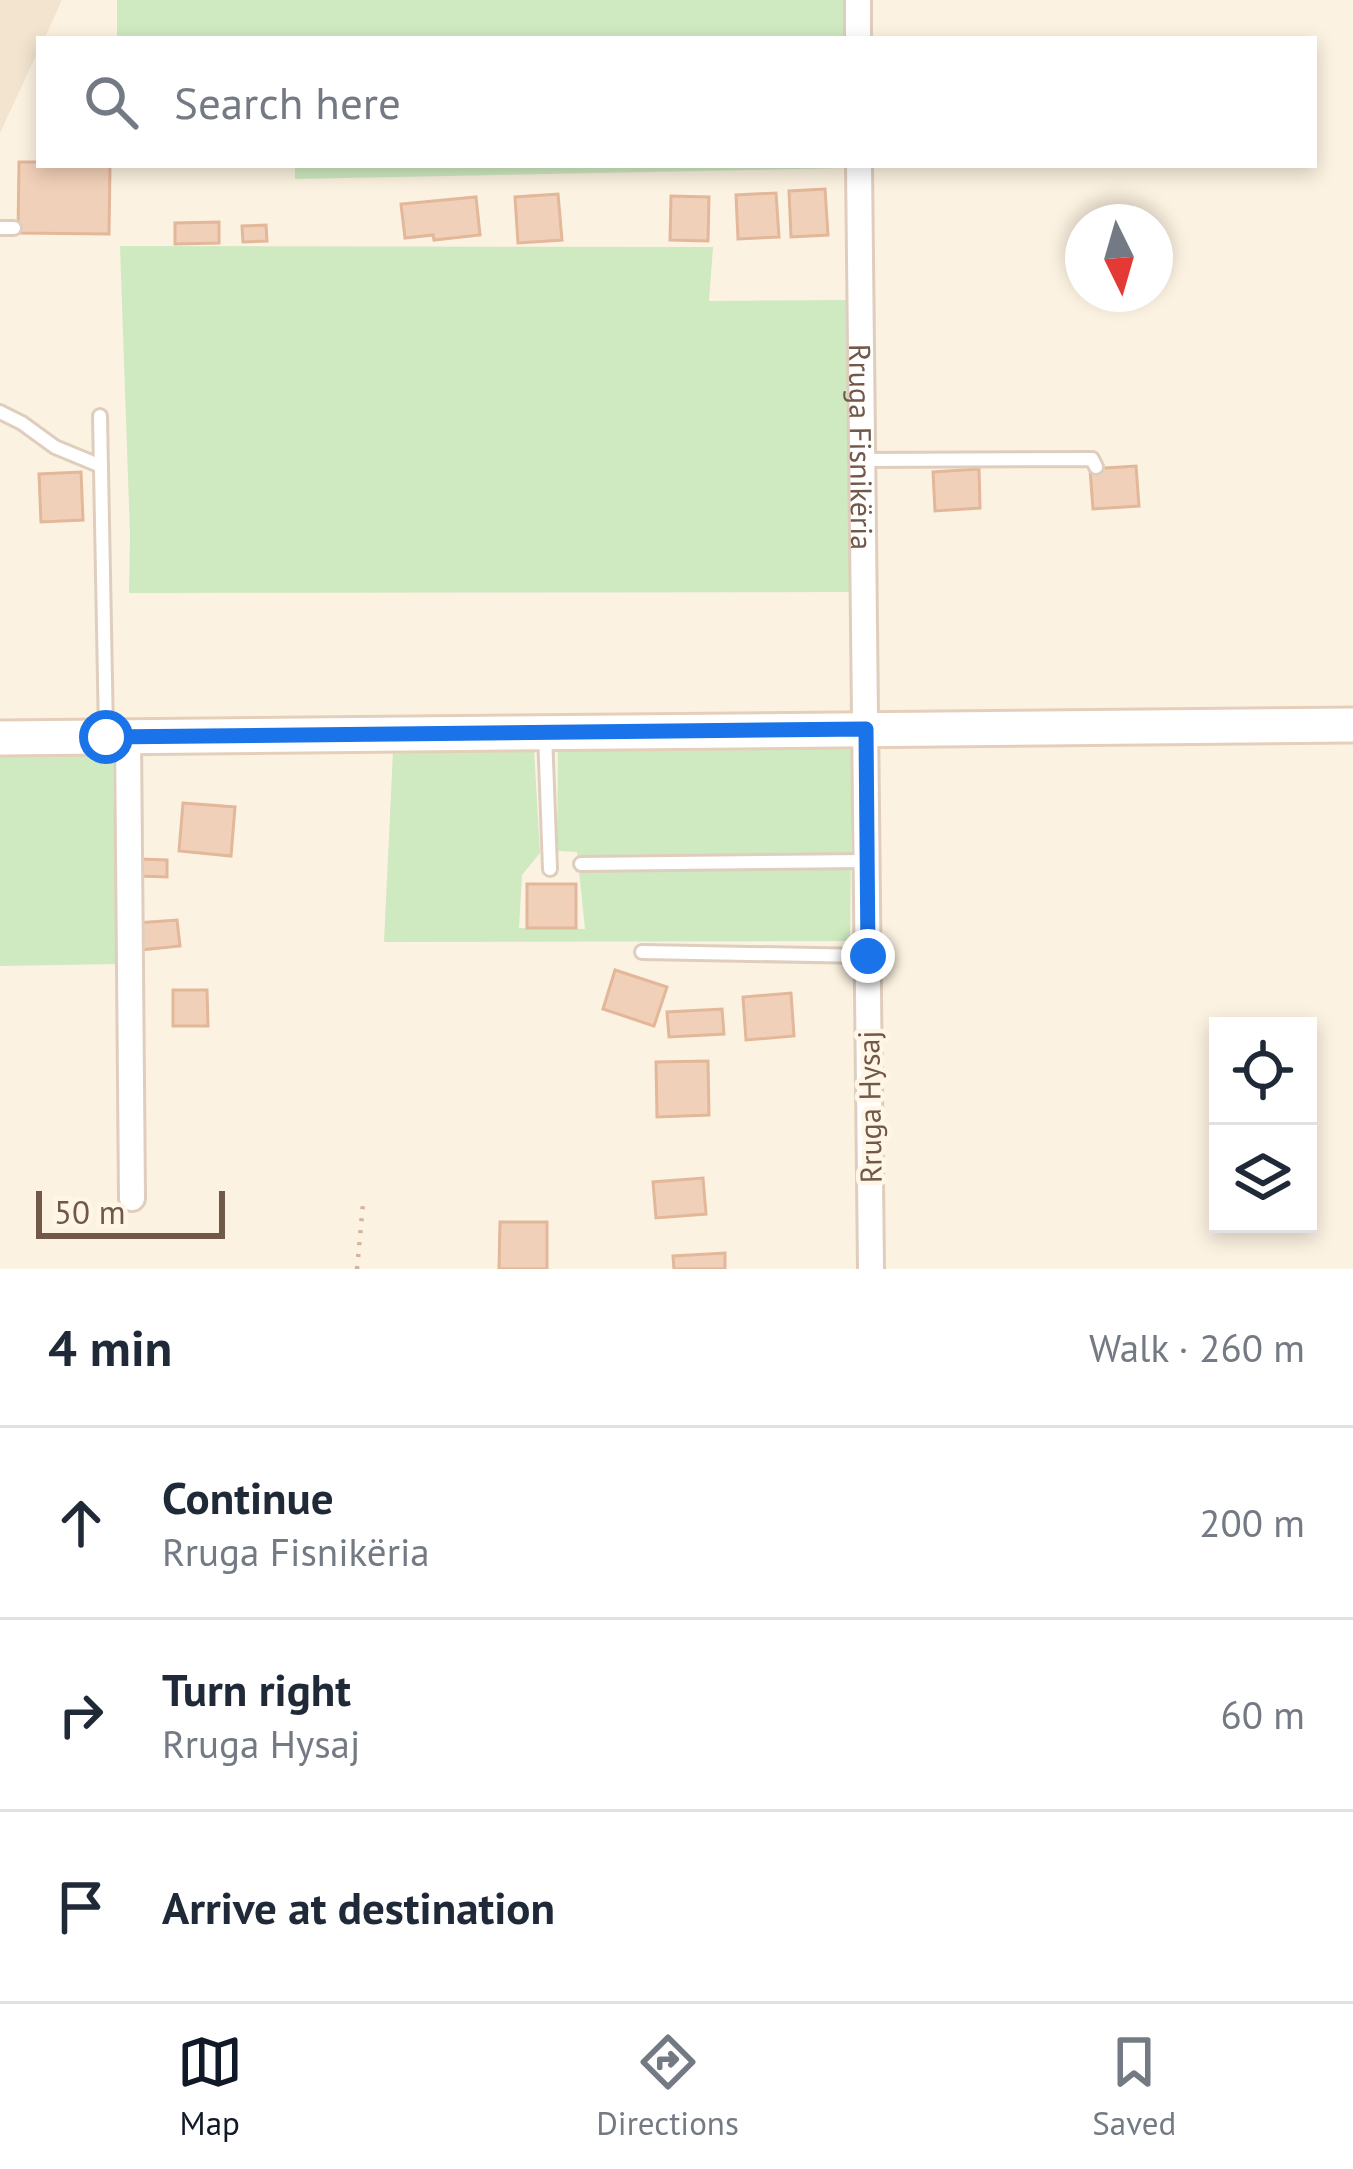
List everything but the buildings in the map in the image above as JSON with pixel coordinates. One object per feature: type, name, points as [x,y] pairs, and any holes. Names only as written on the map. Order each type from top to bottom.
[{"type":"street","points":[[857,0],[858,36]]},
{"type":"street","name":"Rruga Fisnikëria","points":[[859,168],[866,729]]},
{"type":"street","points":[[0,738],[1353,725]]},
{"type":"street","name":"Rruga Hysaj","points":[[866,729],[871,1269]]},
{"type":"street","points":[[117,737],[132,1198]]},
{"type":"lane","points":[[0,412],[55,447],[101,466]]},
{"type":"lane","points":[[100,416],[117,737]]},
{"type":"lane","points":[[862,460],[1092,459],[1096,466]]},
{"type":"lane","points":[[545,733],[550,869]]},
{"type":"lane","points":[[581,864],[867,862]]},
{"type":"lane","points":[[642,952],[868,956]]},
{"type":"path","points":[[357,1269],[362,1204]]},
{"type":"shaded area","points":[[0,0],[62,0],[45,36],[36,36],[36,55],[0,133]]},
{"type":"green space","points":[[117,0],[846,0],[846,36],[117,36]]},
{"type":"green space","points":[[295,168],[849,168],[295,179]]},
{"type":"green space","points":[[120,246],[713,247],[709,301],[849,300],[856,592],[129,593]]},
{"type":"green space","points":[[0,747],[104,752],[113,764],[117,964],[0,966]]},
{"type":"green space","points":[[558,747],[852,748],[850,941],[384,942],[393,751],[534,750],[540,853],[522,875],[519,928],[585,929],[577,852],[557,851]]},
{"type":"route","points":[[106,737],[866,729],[868,956]]}]
